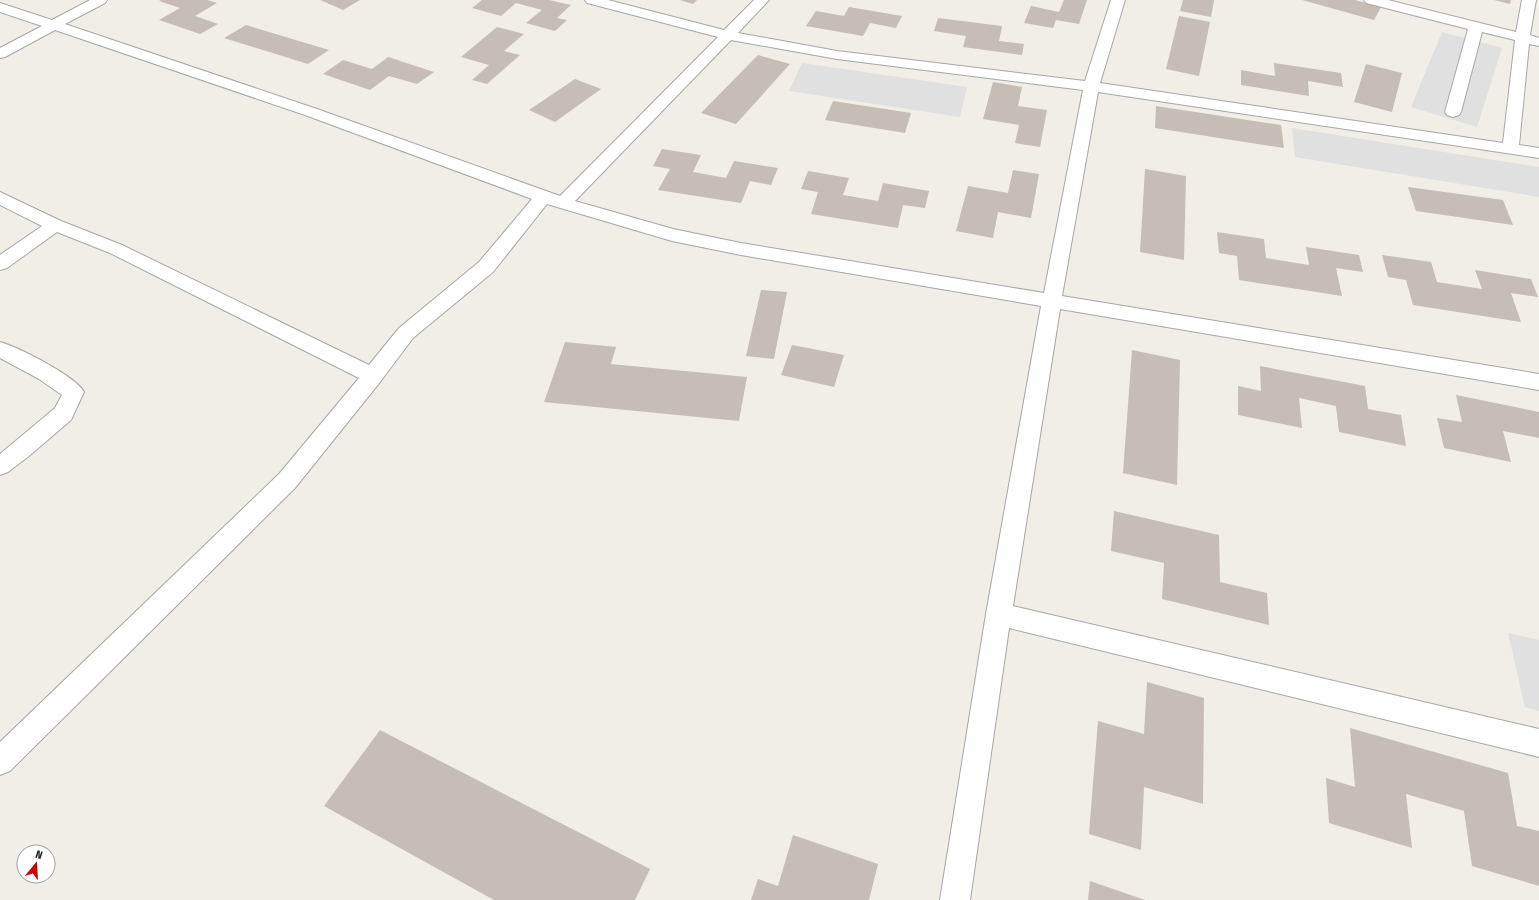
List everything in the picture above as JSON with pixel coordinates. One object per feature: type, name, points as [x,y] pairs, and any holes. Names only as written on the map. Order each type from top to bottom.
[{"type":"street","points":[[0,7],[16,0]]},
{"type":"street","points":[[0,54],[100,0]]},
{"type":"street","points":[[592,0],[727,35],[837,55],[893,69],[1091,86],[1347,131],[1539,153]]},
{"type":"street","points":[[563,203],[762,0]]},
{"type":"street","points":[[955,900],[999,614],[1052,300],[1091,86],[1118,0]]},
{"type":"street","points":[[1371,0],[1539,42]]},
{"type":"street","points":[[1424,0],[1427,14]]},
{"type":"street","points":[[1510,149],[1522,38],[1528,0]]},
{"type":"street","points":[[0,7],[311,112],[542,198],[672,235],[741,249],[1539,382]]},
{"type":"street","points":[[1453,112],[1476,26]]},
{"type":"street","points":[[0,198],[55,225],[116,249],[373,376]]},
{"type":"street","points":[[0,761],[287,480],[373,376],[406,333],[486,267],[542,198]]},
{"type":"street","points":[[0,264],[55,225]]},
{"type":"street","points":[[0,349],[46,372],[74,392],[63,414],[22,450],[0,466]]},
{"type":"street","points":[[999,614],[1539,743]]},
{"type":"shaded area","points":[[1442,32],[1502,48],[1477,127],[1411,107]]},
{"type":"shaded area","points":[[802,63],[967,87],[960,117],[789,91]]},
{"type":"shaded area","points":[[1292,128],[1539,167],[1539,197],[1295,157]]},
{"type":"shaded area","points":[[1508,633],[1539,640],[1539,711],[1525,707]]},
{"type":"building","points":[[207,0],[217,3],[195,16],[218,24],[200,34],[159,20],[180,8],[159,1]]},
{"type":"building","points":[[320,0],[360,0],[343,10]]},
{"type":"building","points":[[482,0],[549,0],[571,5],[557,18],[567,20],[555,31],[526,23],[542,10],[516,3],[501,16],[472,8]]},
{"type":"building","points":[[680,0],[697,0],[693,4]]},
{"type":"building","points":[[1064,0],[1087,0],[1079,24],[1056,20],[1053,28],[1024,23],[1031,6],[1059,12]]},
{"type":"building","points":[[1183,0],[1214,0],[1211,17],[1180,11]]},
{"type":"building","points":[[1302,0],[1355,0],[1381,7],[1374,20]]},
{"type":"building","points":[[1494,0],[1511,0],[1510,4]]},
{"type":"building","points":[[849,7],[902,16],[896,28],[870,23],[863,36],[806,26],[816,11],[844,16]]},
{"type":"building","points":[[1179,16],[1210,22],[1199,76],[1166,69]]},
{"type":"building","points":[[938,18],[1002,26],[999,41],[1024,44],[1022,55],[963,47],[966,36],[934,31]]},
{"type":"building","points":[[246,25],[329,50],[308,64],[224,38]]},
{"type":"building","points":[[497,27],[524,34],[504,51],[520,55],[487,84],[472,80],[489,65],[461,57]]},
{"type":"building","points":[[758,55],[790,64],[736,124],[701,113]]},
{"type":"building","points":[[388,57],[434,72],[417,84],[389,76],[370,90],[323,74],[343,60],[372,69]]},
{"type":"building","points":[[1274,63],[1341,73],[1343,87],[1308,81],[1309,96],[1241,85],[1241,70],[1275,76]]},
{"type":"building","points":[[1366,64],[1402,73],[1392,112],[1354,102]]},
{"type":"building","points":[[575,79],[601,89],[555,122],[529,110]]},
{"type":"building","points":[[993,82],[1022,87],[1018,106],[1047,110],[1040,147],[1015,143],[1019,125],[983,119]]},
{"type":"building","points":[[833,101],[911,113],[905,133],[825,120]]},
{"type":"building","points":[[1156,106],[1281,125],[1284,148],[1155,128]]},
{"type":"building","points":[[662,149],[701,155],[693,172],[726,178],[734,161],[778,168],[771,185],[750,181],[741,203],[658,190],[670,169],[653,166]]},
{"type":"building","points":[[1145,169],[1186,176],[1184,260],[1140,252]]},
{"type":"building","points":[[1013,170],[1039,174],[1031,218],[998,212],[993,238],[956,231],[968,186],[1008,193]]},
{"type":"building","points":[[808,171],[849,178],[843,195],[878,201],[883,183],[929,191],[925,208],[903,205],[898,228],[811,214],[818,192],[801,189]]},
{"type":"building","points":[[1408,187],[1503,200],[1513,225],[1416,211]]},
{"type":"building","points":[[1217,232],[1264,239],[1266,258],[1309,265],[1306,247],[1359,255],[1363,272],[1336,268],[1342,296],[1239,280],[1237,256],[1219,253]]},
{"type":"building","points":[[1382,255],[1431,262],[1437,282],[1482,289],[1475,270],[1531,279],[1538,297],[1511,293],[1521,322],[1413,305],[1406,280],[1388,277]]},
{"type":"building","points":[[761,290],[787,292],[774,359],[746,356]]},
{"type":"building","points":[[565,342],[616,347],[611,364],[747,377],[739,421],[544,402]]},
{"type":"building","points":[[792,345],[844,355],[834,387],[781,375]]},
{"type":"building","points":[[1132,350],[1180,360],[1177,485],[1123,473]]},
{"type":"building","points":[[1260,366],[1365,386],[1368,409],[1401,415],[1406,446],[1339,432],[1336,406],[1299,398],[1302,428],[1238,415],[1238,386],[1261,391]]},
{"type":"building","points":[[1456,395],[1539,412],[1539,438],[1503,431],[1511,462],[1444,448],[1437,418],[1462,422]]},
{"type":"building","points":[[1114,511],[1219,535],[1220,582],[1267,593],[1269,625],[1162,599],[1164,563],[1111,551]]},
{"type":"building","points":[[1147,682],[1204,698],[1203,804],[1144,787],[1141,850],[1089,834],[1098,721],[1144,734]]},
{"type":"building","points":[[1350,728],[1508,773],[1517,826],[1539,831],[1539,886],[1472,866],[1464,811],[1406,794],[1412,848],[1329,823],[1326,778],[1355,787]]},
{"type":"building","points":[[380,730],[650,869],[635,900],[494,900],[324,806]]},
{"type":"building","points":[[793,835],[878,864],[869,900],[751,900],[758,879],[778,886]]},
{"type":"building","points":[[1090,881],[1145,900],[1088,900]]}]
